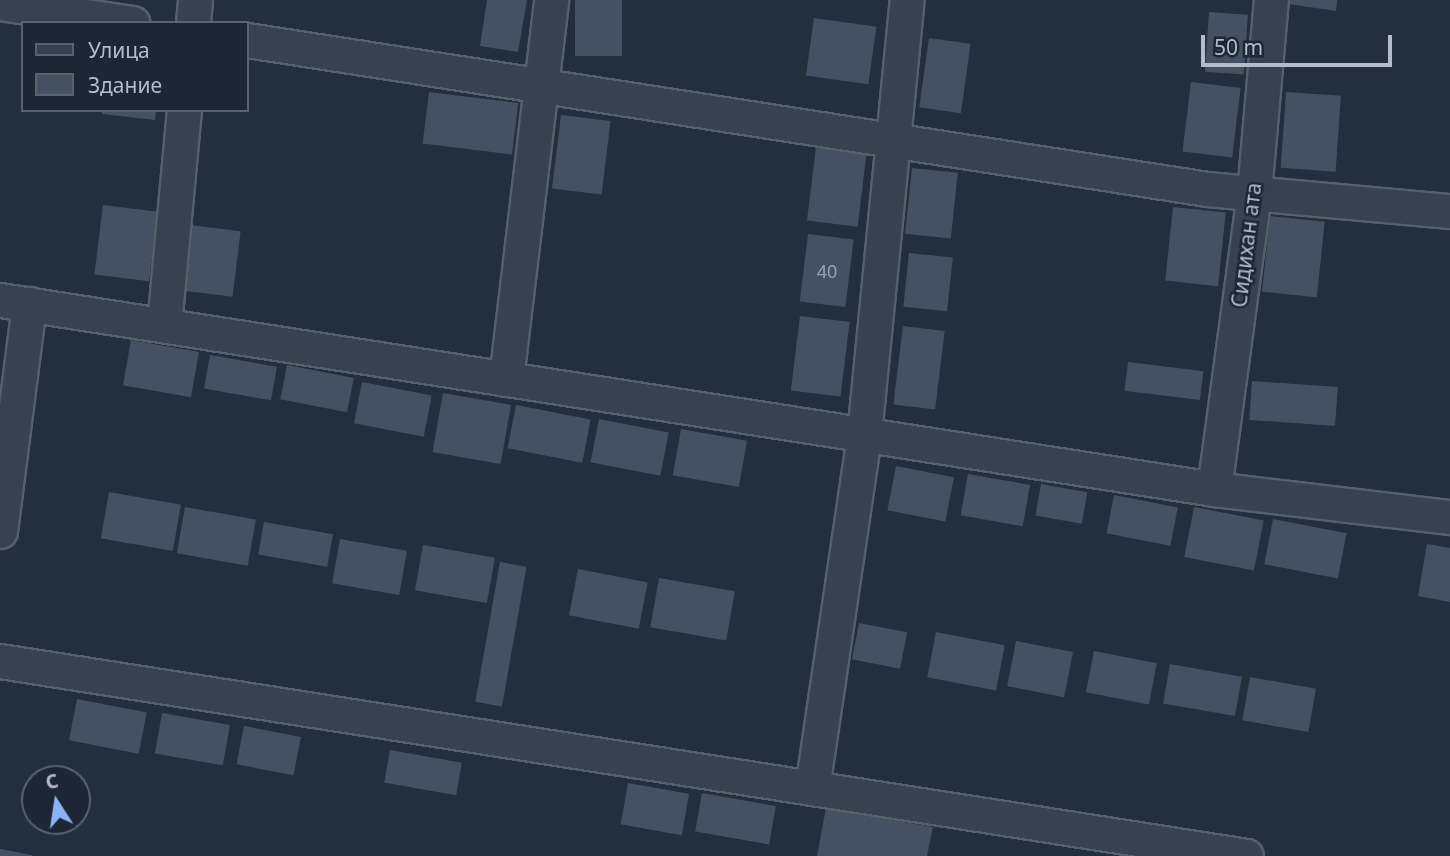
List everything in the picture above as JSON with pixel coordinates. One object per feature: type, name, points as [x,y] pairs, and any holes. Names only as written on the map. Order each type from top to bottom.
[{"type":"street","points":[[193,21],[195,0]]},
{"type":"street","points":[[506,379],[551,0]]},
{"type":"street","points":[[812,788],[864,435],[907,0]]},
{"type":"street","name":"Сидихан ата","points":[[1214,489],[1254,193],[1271,0]]},
{"type":"street","points":[[0,3],[120,21]]},
{"type":"street","points":[[248,40],[1207,189],[1450,211]]},
{"type":"street","points":[[164,325],[184,112]]},
{"type":"street","points":[[0,531],[14,302],[1214,489],[1450,517]]},
{"type":"street","points":[[0,662],[1246,856]]},
{"type":"building","points":[[487,0],[527,0],[518,52],[480,46]]},
{"type":"building","points":[[575,0],[622,0],[622,56],[575,56]]},
{"type":"building","points":[[1290,0],[1337,0],[1336,11],[1289,4]]},
{"type":"building","points":[[1209,12],[1248,15],[1244,75],[1205,72]]},
{"type":"building","points":[[814,18],[876,27],[868,84],[806,75]]},
{"type":"building","points":[[929,38],[971,44],[961,113],[919,107]]},
{"type":"building","points":[[1191,82],[1241,88],[1232,158],[1182,151]]},
{"type":"building","points":[[429,92],[518,103],[512,155],[423,144]]},
{"type":"building","points":[[1286,92],[1341,96],[1336,172],[1281,168]]},
{"type":"building","points":[[102,112],[156,112],[155,120]]},
{"type":"building","points":[[561,115],[611,121],[602,195],[552,188]]},
{"type":"building","points":[[816,147],[867,153],[858,227],[807,220]]},
{"type":"building","points":[[912,168],[958,173],[951,238],[905,234]]},
{"type":"building","points":[[103,205],[158,212],[149,281],[94,274]]},
{"type":"building","points":[[1173,207],[1226,213],[1218,286],[1165,281]]},
{"type":"building","points":[[1270,216],[1325,222],[1317,297],[1262,292]]},
{"type":"building","points":[[190,225],[241,231],[233,297],[182,291]]},
{"type":"building","points":[[808,234],[854,240],[845,307],[800,301]]},
{"type":"building","points":[[909,253],[953,258],[947,311],[903,307]]},
{"type":"building","points":[[800,316],[850,322],[840,397],[791,390]]},
{"type":"building","points":[[903,326],[945,331],[935,410],[893,404]]},
{"type":"building","points":[[131,340],[199,352],[191,397],[123,385]]},
{"type":"building","points":[[210,355],[277,367],[271,400],[204,388]]},
{"type":"building","points":[[1128,362],[1203,371],[1200,400],[1124,391]]},
{"type":"building","points":[[287,365],[354,378],[347,412],[280,399]]},
{"type":"building","points":[[1252,381],[1338,387],[1335,426],[1249,420]]},
{"type":"building","points":[[362,382],[432,396],[424,437],[354,423]]},
{"type":"building","points":[[443,393],[511,405],[501,464],[433,452]]},
{"type":"building","points":[[516,405],[591,420],[582,463],[508,448]]},
{"type":"building","points":[[599,419],[669,433],[660,476],[591,462]]},
{"type":"building","points":[[681,429],[747,441],[739,487],[673,475]]},
{"type":"building","points":[[896,466],[954,477],[945,521],[887,510]]},
{"type":"building","points":[[968,474],[1030,485],[1023,526],[961,515]]},
{"type":"building","points":[[1041,484],[1087,492],[1082,524],[1035,516]]},
{"type":"building","points":[[109,492],[181,505],[173,551],[101,538]]},
{"type":"building","points":[[1114,495],[1178,507],[1170,546],[1107,533]]},
{"type":"building","points":[[185,507],[256,520],[248,566],[177,553]]},
{"type":"building","points":[[1194,507],[1264,521],[1254,571],[1184,557]]},
{"type":"building","points":[[1273,519],[1347,533],[1338,578],[1264,564]]},
{"type":"building","points":[[264,522],[333,534],[327,567],[258,554]]},
{"type":"building","points":[[340,539],[407,551],[399,595],[332,583]]},
{"type":"building","points":[[1427,544],[1450,548],[1450,602],[1418,596]]},
{"type":"building","points":[[423,545],[495,558],[487,603],[415,590]]},
{"type":"building","points":[[500,562],[527,567],[502,707],[475,702]]},
{"type":"building","points":[[578,569],[648,583],[639,629],[569,615]]},
{"type":"building","points":[[659,578],[735,591],[726,641],[650,627]]},
{"type":"building","points":[[859,623],[907,632],[900,669],[852,659]]},
{"type":"building","points":[[936,632],[1005,645],[996,691],[927,677]]},
{"type":"building","points":[[1016,641],[1073,652],[1064,697],[1007,686]]},
{"type":"building","points":[[1094,651],[1157,663],[1149,704],[1086,692]]},
{"type":"building","points":[[1170,664],[1242,677],[1235,716],[1163,703]]},
{"type":"building","points":[[1250,677],[1316,689],[1308,732],[1242,720]]},
{"type":"building","points":[[77,699],[147,713],[139,754],[69,740]]},
{"type":"building","points":[[162,713],[230,725],[223,765],[155,753]]},
{"type":"building","points":[[244,726],[301,737],[293,775],[237,764]]},
{"type":"building","points":[[390,750],[462,763],[456,795],[384,782]]},
{"type":"building","points":[[628,783],[689,794],[682,835],[621,824]]},
{"type":"building","points":[[702,793],[776,806],[769,844],[695,831]]},
{"type":"building","points":[[826,808],[933,827],[927,856],[817,856]]},
{"type":"building","points":[[0,849],[32,855],[32,856],[0,856]]}]
